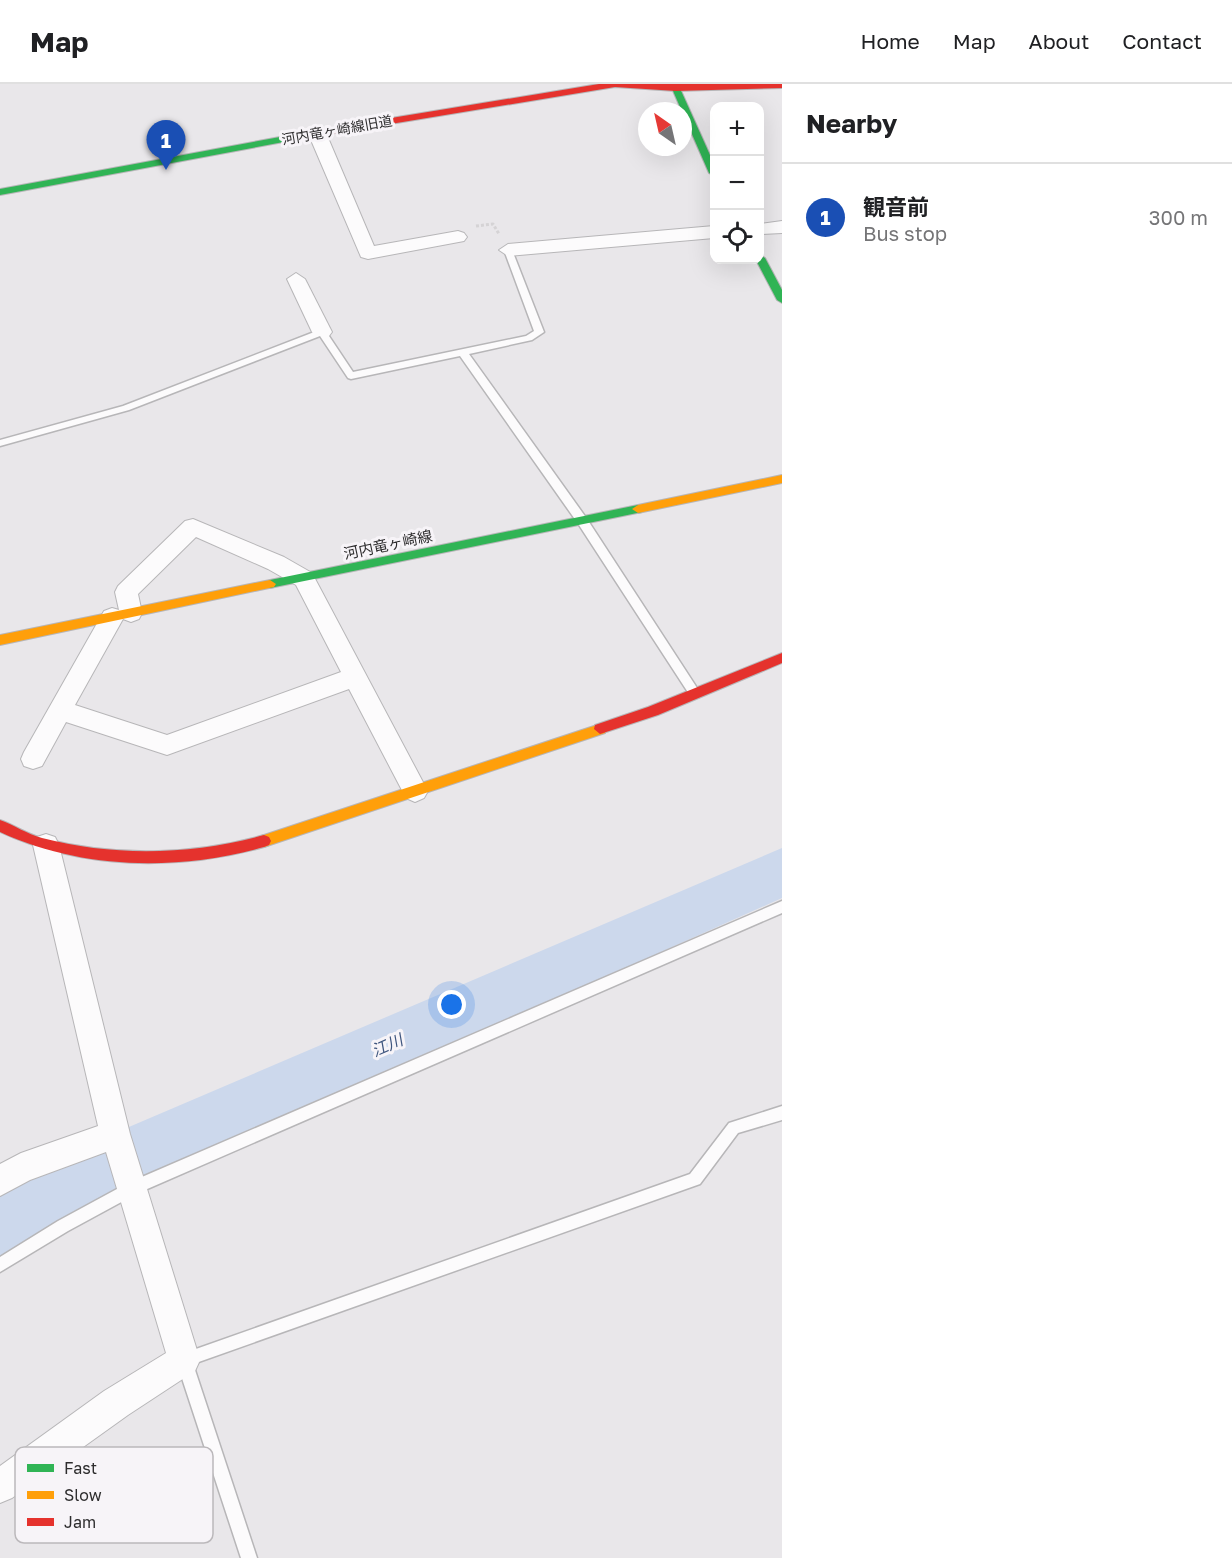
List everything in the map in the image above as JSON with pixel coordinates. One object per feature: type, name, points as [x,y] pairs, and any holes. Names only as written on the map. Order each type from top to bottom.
[{"type":"street","name":"河内竜ヶ崎線旧道","points":[[0,192],[317,133],[581,88],[632,84],[675,86]]},
{"type":"street","points":[[710,164],[675,86],[782,85]]},
{"type":"street","points":[[317,133],[368,253],[458,237]]},
{"type":"street","points":[[764,229],[782,227]]},
{"type":"street","points":[[508,250],[710,232]]},
{"type":"street","points":[[762,264],[782,300]]},
{"type":"street","points":[[296,279],[322,332]]},
{"type":"street","name":"河内竜ヶ崎線","points":[[0,640],[583,522],[782,479]]},
{"type":"street","points":[[33,759],[60,710],[121,615],[126,592],[193,527],[276,563],[304,579],[415,791]]},
{"type":"street","points":[[0,826],[46,845],[150,858],[222,852],[259,843],[653,711],[782,658]]},
{"type":"street","points":[[60,710],[166,745],[355,677]]},
{"type":"street","points":[[46,845],[115,1134],[131,1180],[184,1360],[116,1403],[55,1447]]},
{"type":"street","points":[[0,1181],[21,1168],[115,1134]]},
{"type":"street","points":[[0,1486],[15,1475]]},
{"type":"lane","points":[[0,443],[126,408],[322,332],[351,376],[529,338],[539,332],[532,321],[508,250]]},
{"type":"lane","points":[[463,353],[583,522],[695,694]]},
{"type":"lane","points":[[0,1265],[131,1180],[782,908]]},
{"type":"lane","points":[[213,1447],[184,1360],[695,1179],[734,1128],[782,1113]]},
{"type":"lane","points":[[213,1448],[249,1558]]},
{"type":"waterway","name":"江川","points":[[0,1231],[97,1172],[782,872]]},
{"type":"traffic: fast","points":[[674,84],[710,164]]},
{"type":"traffic: fast","points":[[0,192],[318,133]]},
{"type":"traffic: fast","points":[[763,264],[782,300]]},
{"type":"traffic: fast","points":[[270,584],[638,509]]},
{"type":"traffic: slow","points":[[638,509],[782,479]]},
{"type":"traffic: slow","points":[[0,640],[270,584]]},
{"type":"traffic: slow","points":[[264,841],[600,729]]},
{"type":"traffic: jam","points":[[318,133],[615,84],[676,88],[782,85]]},
{"type":"traffic: jam","points":[[600,729],[653,711],[782,658]]},
{"type":"traffic: jam","points":[[0,826],[41,844],[100,854],[128,856],[156,857],[212,853],[264,841]]},
{"type":"place","name":"観音前","points":[[166,170]]}]
